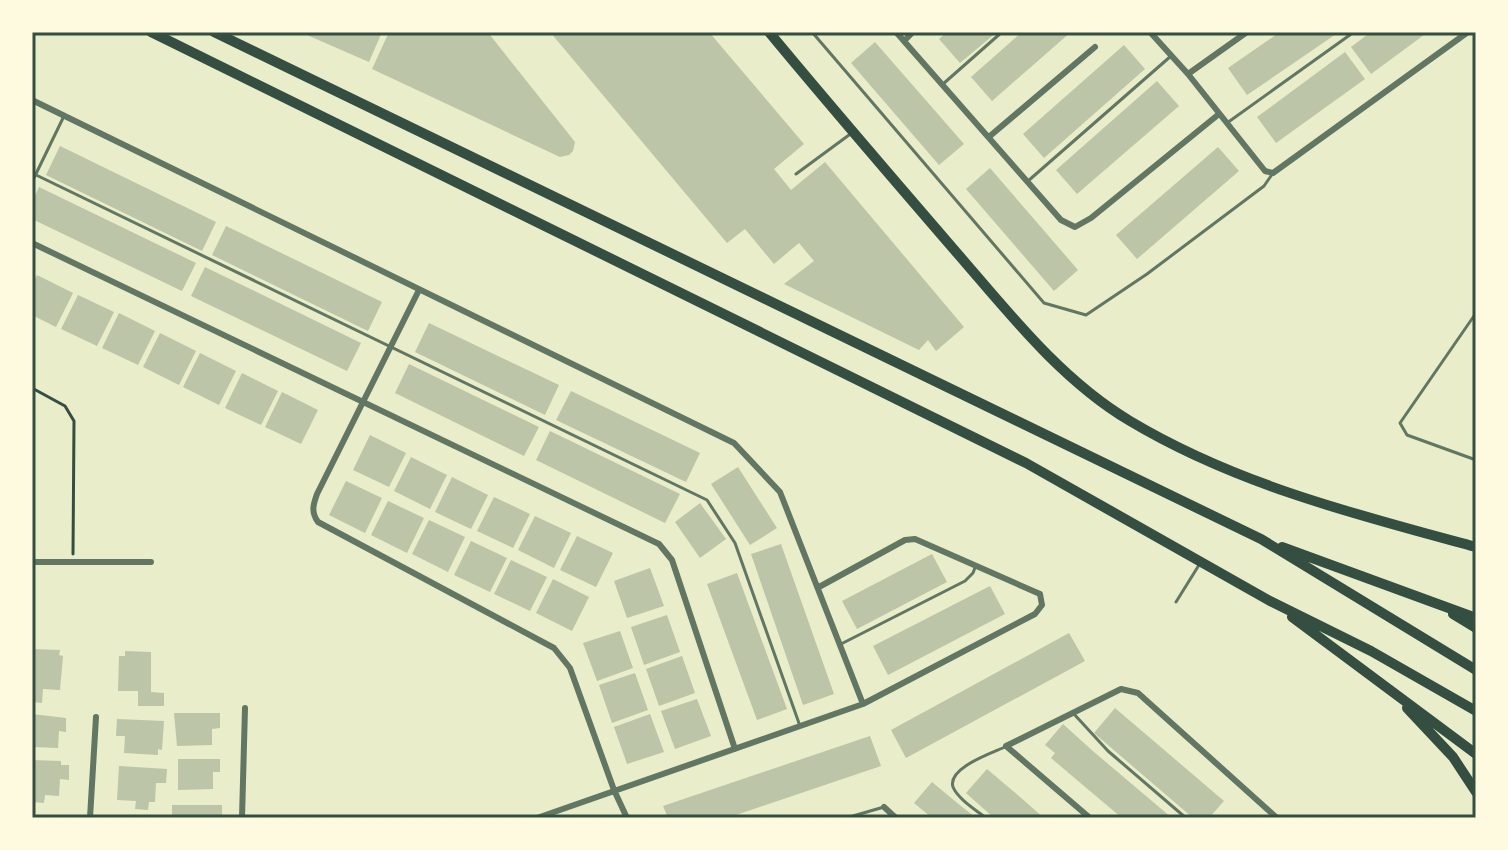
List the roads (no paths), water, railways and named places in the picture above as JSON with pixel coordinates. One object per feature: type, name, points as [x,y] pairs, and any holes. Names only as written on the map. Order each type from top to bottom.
[{"type":"main road","points":[[151,32],[1026,463],[1270,601],[1371,651],[1476,711]]},
{"type":"main road","points":[[214,32],[1261,539],[1476,670]]},
{"type":"main road","points":[[769,32],[1022,328],[1072,378],[1129,421],[1214,464],[1307,501],[1476,547]]},
{"type":"main road","points":[[1261,539],[1476,618]]},
{"type":"main road","points":[[1270,601],[1476,754]]},
{"type":"main road","points":[[1434,603],[1476,628]]},
{"type":"main road","points":[[1374,676],[1432,732],[1476,792]]},
{"type":"street","points":[[896,32],[1061,220],[1075,227],[1091,218],[1219,114]]},
{"type":"street","points":[[904,41],[913,32]]},
{"type":"street","points":[[1150,32],[1271,173],[1468,32]]},
{"type":"street","points":[[1188,74],[1247,32]]},
{"type":"street","points":[[990,136],[1095,47]]},
{"type":"street","points":[[32,100],[734,443],[780,492],[863,704]]},
{"type":"street","points":[[32,243],[659,544],[672,560],[735,749]]},
{"type":"street","points":[[419,290],[317,494],[314,515],[318,522],[554,648],[570,668],[627,818]]},
{"type":"street","points":[[537,818],[863,704],[1035,614],[1042,605],[1040,594],[915,539],[905,540],[819,587]]},
{"type":"street","points":[[32,562],[151,562]]},
{"type":"street","points":[[1090,818],[1006,746],[1121,689],[1138,693],[1277,818]]},
{"type":"street","points":[[242,818],[245,708]]},
{"type":"street","points":[[90,818],[96,717]]},
{"type":"street","points":[[884,807],[896,818]]},
{"type":"lane","points":[[812,32],[1044,303],[1086,315],[1147,274],[1264,186],[1271,173]]},
{"type":"lane","points":[[943,84],[1002,32]]},
{"type":"lane","points":[[1226,124],[1354,32]]},
{"type":"lane","points":[[1028,181],[1171,56]]},
{"type":"lane","points":[[32,182],[64,116]]},
{"type":"lane","points":[[796,174],[853,133]]},
{"type":"lane","points":[[34,174],[707,500],[735,543],[800,726]]},
{"type":"lane","points":[[1476,313],[1400,423],[1407,435],[1476,460]]},
{"type":"lane","points":[[1176,602],[1201,562]]},
{"type":"lane","points":[[841,644],[965,581],[976,565]]},
{"type":"lane","points":[[1073,713],[1108,751],[1186,818]]},
{"type":"lane","points":[[986,818],[959,795],[953,787],[953,778],[959,769],[1006,746]]},
{"type":"lane","points":[[846,818],[884,807]]}]
